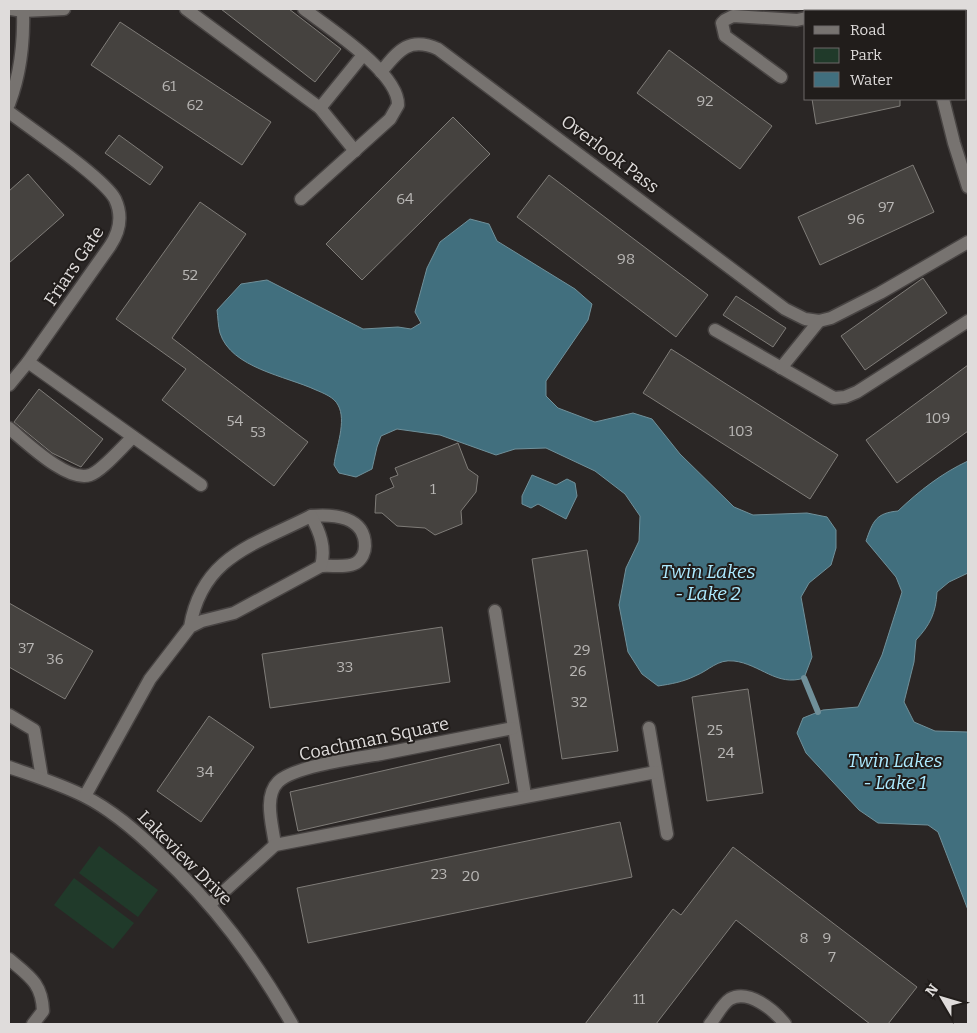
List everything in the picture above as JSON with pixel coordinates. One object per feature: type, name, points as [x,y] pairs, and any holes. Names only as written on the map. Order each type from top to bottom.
[{"type":"street","points":[[9,104],[22,55],[19,9],[64,9]]},
{"type":"street","points":[[186,9],[320,108],[354,151]]},
{"type":"street","points":[[301,199],[390,119],[398,105],[395,89],[380,72],[363,55],[304,9]]},
{"type":"street","points":[[781,77],[725,36],[722,24],[733,16],[797,20],[804,18]]},
{"type":"street","name":"Overlook Pass","points":[[380,72],[395,54],[409,45],[423,44],[438,49],[785,309],[795,316],[819,322]]},
{"type":"street","points":[[320,108],[363,55]]},
{"type":"street","points":[[943,100],[968,187]]},
{"type":"street","name":"Friars Gate","points":[[9,112],[103,185],[116,202],[120,222],[120,229],[110,246],[28,362],[9,385]]},
{"type":"street","points":[[781,368],[819,322],[831,318],[880,293],[968,242]]},
{"type":"street","points":[[715,330],[834,398],[846,397],[857,392],[968,321]]},
{"type":"street","points":[[28,362],[201,485]]},
{"type":"street","points":[[9,428],[64,470],[77,476],[91,475],[133,436]]},
{"type":"street","points":[[85,796],[150,679],[190,627],[198,593],[218,567],[230,557],[311,516],[326,515],[347,519],[362,532],[365,545],[361,559],[356,563],[349,566],[321,566],[234,612],[190,627]]},
{"type":"street","points":[[311,516],[322,543],[323,558],[321,566]]},
{"type":"street","points":[[494,611],[525,795]]},
{"type":"street","points":[[9,715],[34,730],[42,778]]},
{"type":"street","name":"Coachman Square","points":[[276,845],[270,810],[271,796],[277,783],[290,774],[338,762],[513,728]]},
{"type":"street","points":[[649,728],[667,834]]},
{"type":"street","name":"Lakeview Drive","points":[[9,767],[85,796],[128,824],[210,904],[240,941],[265,977],[292,1024]]},
{"type":"street","points":[[210,904],[276,845],[525,795],[656,772]]},
{"type":"street","points":[[9,959],[34,980],[43,996],[44,1011],[33,1024]]},
{"type":"street","points":[[710,1024],[729,1000],[747,997],[758,1001],[778,1015],[785,1024]]},
{"type":"green space","points":[[99,846],[158,890],[138,917],[79,873]]},
{"type":"green space","points":[[74,878],[134,923],[113,949],[54,905]]},
{"type":"water","name":"Twin Lakes - Lake 2","points":[[470,219],[489,224],[497,241],[575,289],[592,304],[588,320],[546,381],[546,396],[558,408],[595,422],[633,413],[652,419],[680,454],[734,507],[753,515],[807,513],[827,517],[836,530],[836,548],[831,565],[809,583],[801,597],[812,657],[804,678],[785,680],[743,663],[728,661],[718,663],[686,680],[658,686],[642,674],[628,652],[619,605],[626,568],[639,541],[640,516],[625,494],[595,471],[546,448],[515,449],[496,455],[440,435],[397,429],[381,436],[372,469],[356,477],[339,473],[334,465],[341,426],[340,411],[336,402],[322,392],[247,363],[235,355],[226,345],[220,333],[217,310],[241,284],[267,280],[363,329],[398,327],[411,329],[421,323],[415,312],[427,268],[440,242]]},
{"type":"water","name":"Twin Lakes - Lake 1","points":[[968,461],[968,573],[949,582],[937,592],[931,618],[916,640],[914,662],[904,702],[914,722],[935,731],[968,732],[968,910],[938,832],[928,825],[878,823],[859,810],[806,753],[797,733],[803,718],[823,710],[858,707],[882,655],[902,592],[896,577],[866,541],[873,523],[880,516],[898,511],[931,483]]},
{"type":"water","points":[[532,475],[556,485],[567,479],[575,483],[577,496],[566,519],[538,504],[531,508],[522,504],[522,496]]},
{"type":"building","points":[[221,9],[289,9],[341,49],[315,82]]},
{"type":"building","points":[[120,22],[271,122],[242,165],[91,65]]},
{"type":"building","points":[[669,50],[772,126],[740,169],[637,93]]},
{"type":"building","points":[[812,100],[900,100],[900,106],[816,124]]},
{"type":"building","points":[[453,117],[490,154],[362,280],[326,244]]},
{"type":"building","points":[[119,135],[163,167],[150,185],[105,153]]},
{"type":"building","points":[[913,165],[934,212],[820,265],[798,217]]},
{"type":"building","points":[[28,174],[64,215],[9,263],[9,191]]},
{"type":"building","points":[[549,175],[708,295],[676,337],[517,217]]},
{"type":"building","points":[[200,202],[246,234],[172,338],[308,442],[274,486],[162,400],[186,369],[116,319]]},
{"type":"building","points":[[923,278],[947,313],[865,370],[841,336]]},
{"type":"building","points":[[736,296],[786,328],[773,347],[723,315]]},
{"type":"building","points":[[671,349],[838,455],[810,499],[643,393]]},
{"type":"building","points":[[968,365],[968,431],[897,483],[866,440]]},
{"type":"building","points":[[39,389],[103,439],[81,467],[52,453],[14,422]]},
{"type":"building","points":[[458,443],[468,469],[478,476],[476,492],[461,511],[462,524],[435,535],[425,528],[397,526],[382,513],[375,513],[376,495],[394,487],[390,478],[398,475],[395,468]]},
{"type":"building","points":[[587,550],[618,751],[562,759],[532,559]]},
{"type":"building","points":[[9,603],[93,651],[65,699],[9,667]]},
{"type":"building","points":[[442,627],[450,682],[270,708],[262,654]]},
{"type":"building","points":[[748,689],[763,793],[707,801],[692,697]]},
{"type":"building","points":[[209,716],[254,747],[201,822],[157,791]]},
{"type":"building","points":[[500,744],[509,783],[298,831],[290,792]]},
{"type":"building","points":[[620,822],[632,877],[308,943],[297,888]]},
{"type":"building","points":[[733,847],[917,987],[888,1024],[870,1024],[736,920],[656,1024],[585,1024],[673,909],[681,915]]},
{"type":"waterway","points":[[804,678],[818,712]]}]
